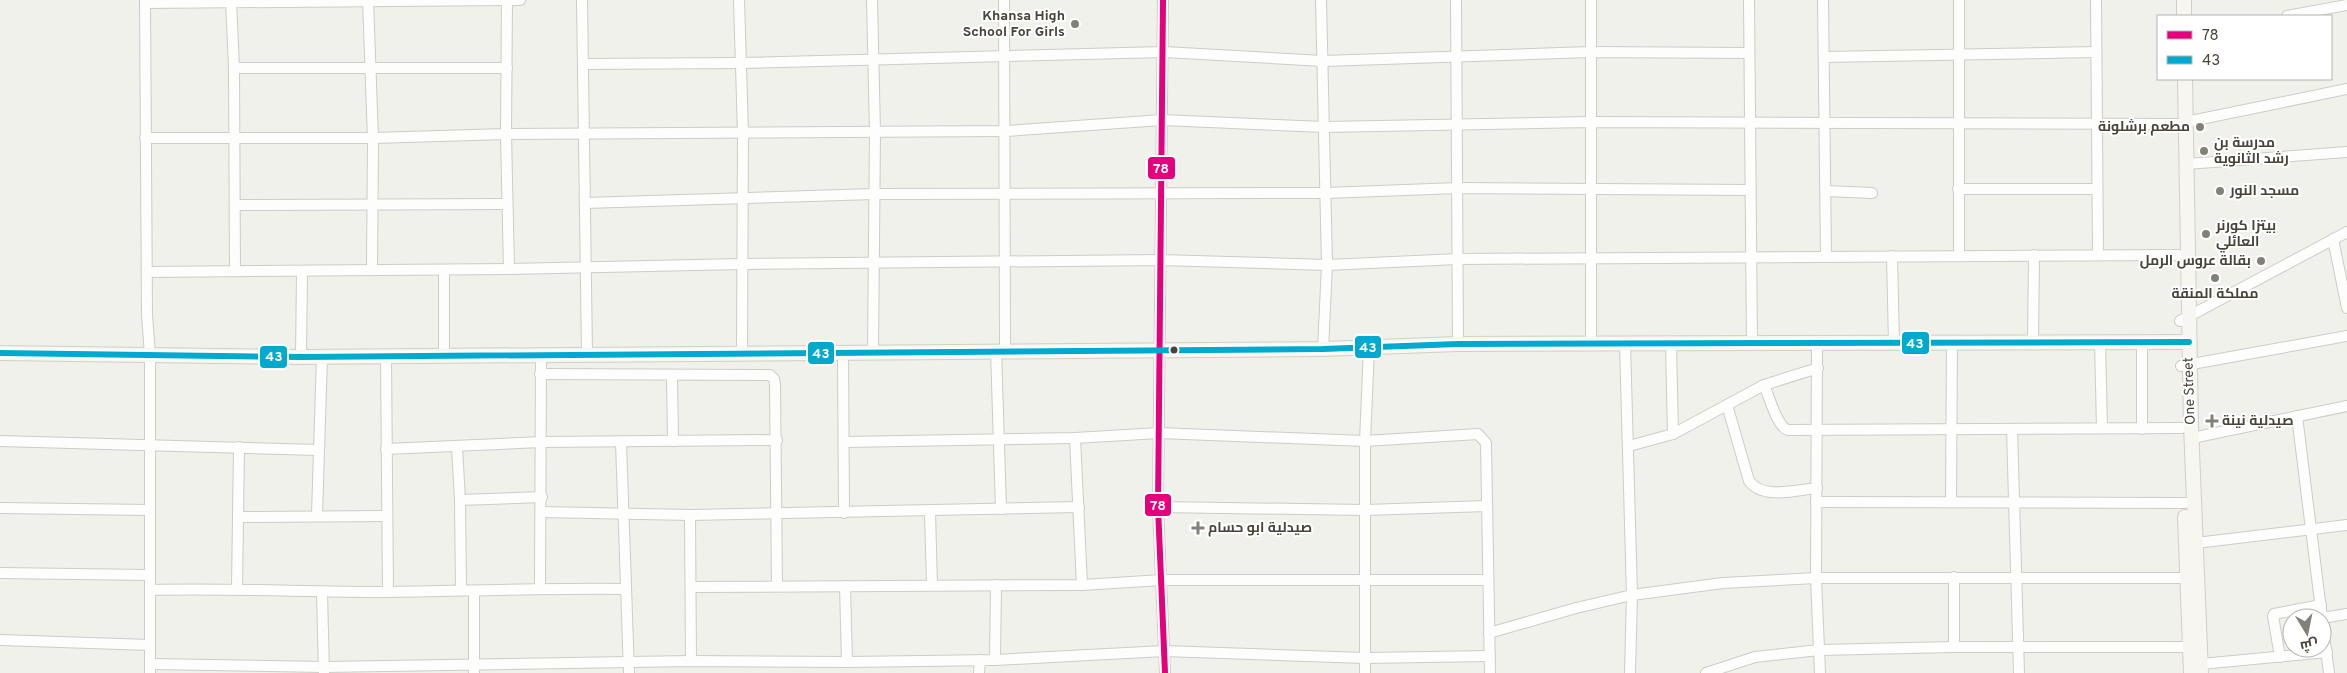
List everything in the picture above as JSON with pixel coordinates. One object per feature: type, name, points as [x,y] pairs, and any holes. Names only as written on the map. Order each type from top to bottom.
[{"type":"street","points":[[507,0],[506,134],[509,270]]},
{"type":"street","points":[[520,0],[145,2],[145,138],[150,355],[148,445],[150,669],[390,670],[628,661],[846,662],[995,660],[1164,651],[1365,658],[1490,656]]},
{"type":"street","points":[[582,0],[587,354]]},
{"type":"street","points":[[739,0],[743,132],[741,198],[742,353]]},
{"type":"street","points":[[872,0],[875,132],[873,352]]},
{"type":"street","points":[[1001,509],[998,440],[1006,131],[1004,0]]},
{"type":"street","points":[[1163,0],[1164,52],[1160,192],[1161,351],[1158,507],[1165,673]]},
{"type":"street","points":[[1321,0],[1327,265],[1323,349]]},
{"type":"street","points":[[1456,0],[1458,344]]},
{"type":"street","points":[[1591,0],[1590,122],[1593,259],[1591,344]]},
{"type":"street","points":[[1749,0],[1749,190],[1752,344]]},
{"type":"street","points":[[1823,0],[1826,257]]},
{"type":"street","points":[[1959,0],[1959,255]]},
{"type":"street","points":[[2096,0],[2098,254]]},
{"type":"street","points":[[2176,0],[2176,15]]},
{"type":"street","points":[[2184,0],[2184,15]]},
{"type":"street","points":[[230,1],[234,68],[235,270]]},
{"type":"street","points":[[368,2],[374,204],[372,270]]},
{"type":"street","points":[[2292,15],[2347,4]]},
{"type":"street","points":[[583,64],[741,63],[1164,52],[1323,60],[1590,52],[1749,53]]},
{"type":"street","points":[[1824,57],[2096,52]]},
{"type":"street","points":[[234,68],[507,68]]},
{"type":"street","name":"One Street","points":[[2176,80],[2181,100]]},
{"type":"street","name":"One Street","points":[[2185,80],[2181,100],[2178,255],[2185,318]]},
{"type":"street","points":[[145,138],[373,138],[506,134],[1006,131],[1162,120],[1325,128],[1590,122],[1749,124],[1825,122],[2181,123],[2347,89]]},
{"type":"street","name":"One Street","points":[[2181,123],[2186,164],[2185,365],[2187,433],[2196,543],[2188,578],[2190,647],[2198,670]]},
{"type":"street","points":[[2186,164],[2347,152]]},
{"type":"street","points":[[585,203],[874,194],[1326,193],[1458,188],[1749,190]]},
{"type":"street","points":[[1958,189],[2097,189]]},
{"type":"street","points":[[1826,191],[1872,192]]},
{"type":"street","points":[[236,206],[507,204]]},
{"type":"street","points":[[2185,318],[2347,232]]},
{"type":"street","points":[[2333,239],[2347,308]]},
{"type":"street","points":[[2033,342],[2034,255]]},
{"type":"street","points":[[147,272],[235,270],[509,270],[742,264],[1004,263],[1161,260],[1327,265],[1458,259],[2178,255]]},
{"type":"street","points":[[1892,256],[1894,343]]},
{"type":"street","points":[[444,270],[444,354]]},
{"type":"street","points":[[301,357],[302,271]]},
{"type":"street","points":[[2185,365],[2347,336]]},
{"type":"street","points":[[2100,341],[2102,428]]},
{"type":"street","points":[[1951,501],[1952,342]]},
{"type":"street","points":[[2142,342],[2142,429]]},
{"type":"street","points":[[0,353],[301,357],[444,354],[843,353],[1000,350],[1161,351],[1369,348],[1458,344],[2185,342]]},
{"type":"street","points":[[1818,343],[1816,578],[1820,673]]},
{"type":"street","points":[[1625,344],[1632,595],[1630,673]]},
{"type":"street","points":[[1671,344],[1673,434]]},
{"type":"street","points":[[1365,673],[1365,441],[1369,348]]},
{"type":"street","points":[[843,353],[844,513]]},
{"type":"street","points":[[540,355],[542,498],[540,588]]},
{"type":"street","points":[[318,515],[322,356]]},
{"type":"street","points":[[386,356],[388,592]]},
{"type":"street","points":[[1629,446],[1673,434],[1764,385],[1818,368]]},
{"type":"street","points":[[540,374],[770,375],[774,378],[776,386],[777,440],[777,586]]},
{"type":"street","points":[[672,376],[673,441]]},
{"type":"street","points":[[1764,385],[1783,428],[1788,430],[2102,428],[2187,433],[2347,406]]},
{"type":"street","points":[[1727,405],[1749,481],[1754,488],[1766,492],[1817,488]]},
{"type":"street","points":[[2296,416],[2312,529],[2320,608]]},
{"type":"street","points":[[2012,429],[2020,673]]},
{"type":"street","points":[[844,442],[1075,438],[1159,433],[1365,441],[1478,434],[1486,443],[1490,673]]},
{"type":"street","name":"One Street","points":[[2187,433],[2185,502],[2192,559],[2198,670]]},
{"type":"street","points":[[1075,438],[1082,584]]},
{"type":"street","points":[[386,449],[541,442],[777,440]]},
{"type":"street","points":[[0,442],[319,450]]},
{"type":"street","points":[[621,442],[628,673]]},
{"type":"street","points":[[237,588],[239,447]]},
{"type":"street","points":[[457,447],[460,500],[461,590]]},
{"type":"street","points":[[460,500],[542,498]]},
{"type":"street","points":[[1816,502],[2185,502]]},
{"type":"street","points":[[1158,507],[1365,510],[1487,506]]},
{"type":"street","points":[[541,512],[690,515],[930,512],[1079,507]]},
{"type":"street","points":[[0,508],[149,510]]},
{"type":"street","points":[[930,512],[932,585]]},
{"type":"street","points":[[690,515],[691,660]]},
{"type":"street","points":[[239,517],[386,516]]},
{"type":"street","points":[[2196,543],[2347,525]]},
{"type":"street","points":[[0,573],[150,575]]},
{"type":"street","points":[[1489,633],[1576,608],[1632,595],[1696,586],[1816,578],[2017,576],[2188,578]]},
{"type":"street","points":[[1954,577],[1954,647]]},
{"type":"street","points":[[691,587],[1082,584],[1162,580],[1488,580]]},
{"type":"street","points":[[995,660],[996,585]]},
{"type":"street","points":[[845,586],[846,662]]},
{"type":"street","points":[[150,590],[237,588],[322,592],[388,592],[540,588],[626,589]]},
{"type":"street","points":[[473,668],[474,591]]},
{"type":"street","points":[[322,592],[324,670]]},
{"type":"street","points":[[2198,670],[2280,657],[2274,614],[2320,605]]},
{"type":"street","points":[[2332,617],[2347,614]]},
{"type":"street","points":[[0,640],[150,645]]},
{"type":"street","points":[[1706,673],[1755,657],[1819,650],[1954,647],[2190,647]]},
{"type":"street","points":[[2328,658],[2329,673]]},
{"type":"street","points":[[980,660],[980,673]]},
{"type":"transit line","name":"78","points":[[1163,0],[1158,507],[1165,673]]},
{"type":"transit line","name":"43","points":[[0,353],[301,357],[1323,349],[1458,344],[2189,342]]},
{"type":"place","name":"Khansa High School For Girls","points":[[1075,24]]},
{"type":"place","name":"مطعم برشلونة","points":[[2200,127]]},
{"type":"place","name":"مدرسة بن رشد الثانوية","points":[[2204,151]]},
{"type":"place","name":"مسجد النور","points":[[2220,191]]},
{"type":"place","name":"بيتزا كورنر العائلي","points":[[2206,234]]},
{"type":"place","name":"بقالة عروس الرمل","points":[[2261,261]]},
{"type":"place","name":"مملكة المنقة","points":[[2215,278]]},
{"type":"place","name":"صيدلية نينة","points":[[2212,421]]},
{"type":"place","name":"صيدلية ابو حسام","points":[[1198,528]]}]
